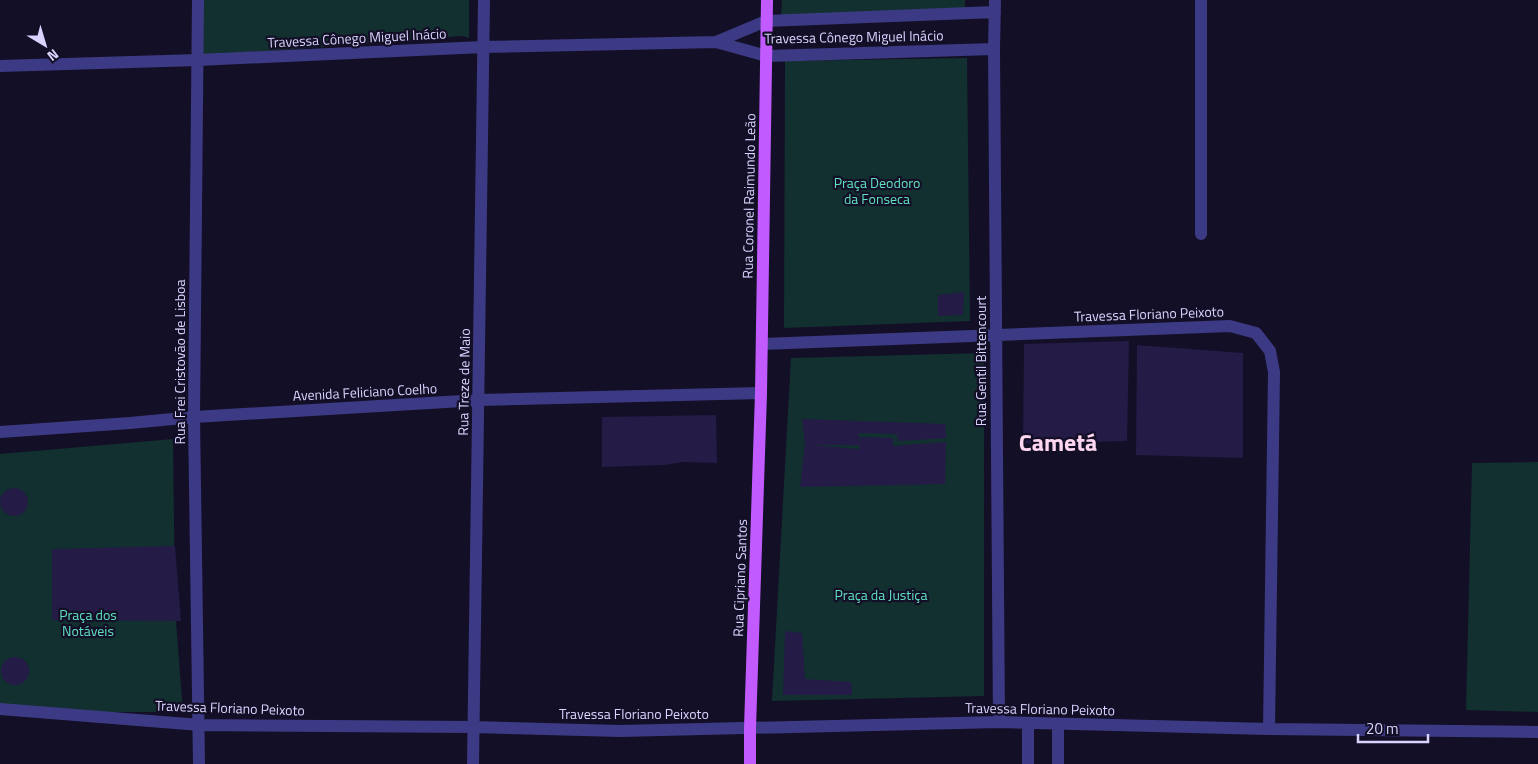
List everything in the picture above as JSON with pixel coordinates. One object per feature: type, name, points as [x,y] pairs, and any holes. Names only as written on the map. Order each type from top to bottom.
[{"type":"main road","name":"Rua Coronel Raimundo Leão","points":[[761,393],[767,0]]},
{"type":"main road","name":"Rua Cipriano Santos","points":[[750,764],[761,393]]},
{"type":"street","name":"Rua Frei Cristovão de Lisboa","points":[[198,0],[194,417],[200,725],[199,764]]},
{"type":"street","name":"Rua Treze de Maio","points":[[473,764],[484,0]]},
{"type":"street","points":[[1201,0],[1201,234]]},
{"type":"street","name":"Travessa Cônego Miguel Inácio","points":[[716,42],[766,21],[995,6]]},
{"type":"street","name":"Rua Gentil Bittencourt","points":[[995,6],[999,722]]},
{"type":"street","name":"Travessa Cônego Miguel Inácio","points":[[0,66],[198,60],[483,47],[716,42],[767,56],[994,48]]},
{"type":"street","name":"Travessa Floriano Peixoto","points":[[762,344],[1230,326],[1256,333],[1270,351],[1274,372],[1269,730]]},
{"type":"street","name":"Avenida Feliciano Coelho","points":[[0,432],[194,417],[479,400],[761,393]]},
{"type":"street","name":"Travessa Floriano Peixoto","points":[[0,709],[200,725],[473,727],[620,731],[999,722],[1269,730],[1538,732]]},
{"type":"street","points":[[1028,723],[1028,764]]},
{"type":"street","points":[[1058,724],[1058,764]]},
{"type":"green space","points":[[195,0],[469,0],[469,38],[462,36],[194,57]]},
{"type":"green space","points":[[782,0],[965,0],[965,8],[781,17]]},
{"type":"green space","name":"Praça Deodoro da Fonseca","points":[[967,58],[970,321],[784,328],[785,61]]},
{"type":"green space","name":"Praça da Justiça","points":[[984,353],[984,696],[772,701],[791,358]]},
{"type":"green space","name":"Praça dos Notáveis","points":[[173,439],[175,608],[183,712],[0,712],[0,454]]},
{"type":"green space","points":[[1538,462],[1538,712],[1466,710],[1472,463]]},
{"type":"building","points":[[964,292],[963,315],[938,316],[938,295]]},
{"type":"building","points":[[1129,341],[1127,441],[1023,444],[1024,344]]},
{"type":"building","points":[[1137,345],[1243,353],[1243,458],[1136,455]]},
{"type":"building","points":[[716,415],[717,463],[683,462],[664,465],[602,467],[602,417]]},
{"type":"building","points":[[802,419],[945,424],[946,438],[898,441],[897,434],[859,433],[859,445],[860,437],[893,438],[893,446],[946,442],[945,484],[800,487],[805,444]],"holes":[[[810,445],[859,445],[859,449]]]},
{"type":"building","points":[[14,488],[24,492],[28,502],[24,512],[14,516],[4,512],[0,502],[4,492]]},
{"type":"building","points":[[175,546],[181,621],[52,620],[52,549]]},
{"type":"building","points":[[785,631],[802,633],[805,679],[851,682],[852,695],[783,695]]},
{"type":"building","points":[[15,657],[25,661],[29,671],[25,681],[15,685],[5,681],[1,671],[5,661]]},
{"type":"district","name":"Cametá","points":[[1058,443]]}]
